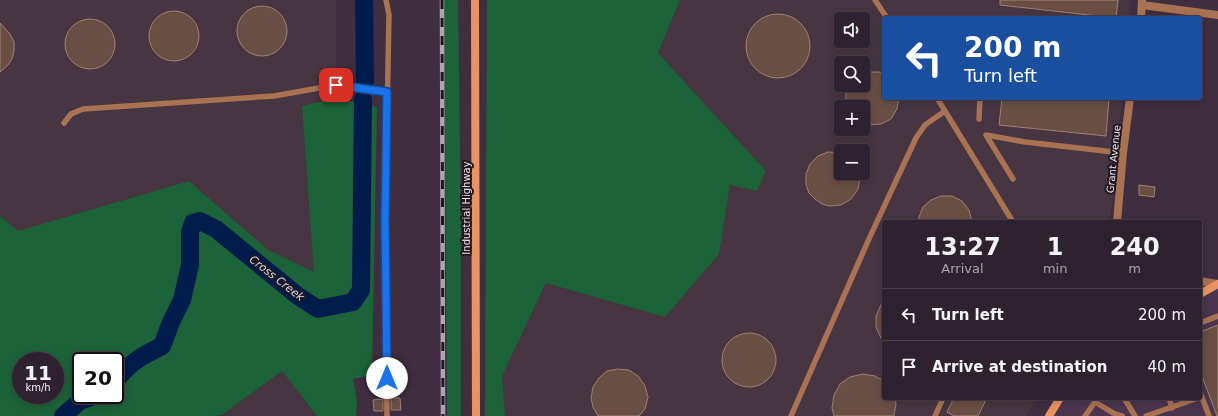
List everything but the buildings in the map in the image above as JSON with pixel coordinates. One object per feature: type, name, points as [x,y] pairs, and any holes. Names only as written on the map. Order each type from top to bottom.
[{"type":"main road","name":"Industrial Highway","points":[[474,0],[476,416]]},
{"type":"main road","points":[[1202,293],[1218,284]]},
{"type":"main road","points":[[1049,416],[1059,400]]},
{"type":"street","points":[[1140,16],[1142,3],[1218,15]]},
{"type":"street","name":"Grant Avenue","points":[[1117,220],[1130,100]]},
{"type":"street","points":[[1202,281],[1218,284]]},
{"type":"lane","points":[[386,0],[389,15],[385,222],[387,416]]},
{"type":"lane","points":[[875,0],[886,16]]},
{"type":"lane","points":[[64,123],[71,114],[83,110],[274,96],[336,85],[387,92]]},
{"type":"lane","points":[[938,100],[1013,220]]},
{"type":"lane","points":[[979,119],[980,100]]},
{"type":"lane","points":[[791,416],[868,241],[916,138],[925,125],[945,111]]},
{"type":"lane","points":[[1013,179],[986,136],[1123,153]]},
{"type":"lane","points":[[1202,322],[1218,316]]},
{"type":"lane","points":[[936,416],[942,400]]},
{"type":"lane","points":[[1126,400],[1135,416]]},
{"type":"lane","points":[[1169,400],[1172,408]]},
{"type":"lane","points":[[1146,416],[1172,408],[1191,400]]},
{"type":"lane","points":[[1202,400],[1209,416]]},
{"type":"lane","points":[[1084,416],[1095,402],[1115,414],[1122,416]]},
{"type":"shaded area","points":[[0,0],[336,0],[336,98],[302,106],[315,273],[268,250],[189,181],[18,231],[0,216]]},
{"type":"shaded area","points":[[680,0],[1131,0],[1129,16],[882,16],[882,100],[1122,100],[1110,220],[882,220],[882,400],[1035,400],[1026,416],[505,416],[502,376],[546,283],[665,317],[719,254],[730,185],[757,191],[766,171],[658,53]]},
{"type":"shaded area","points":[[1218,284],[1218,416],[1049,416],[1059,400],[1202,400],[1202,293]]},
{"type":"shaded area","points":[[282,371],[317,416],[213,416],[222,415]]},
{"type":"green space","points":[[444,0],[458,0],[461,228],[461,416],[447,416]]},
{"type":"green space","points":[[487,0],[680,0],[658,53],[766,171],[757,191],[730,185],[719,254],[665,317],[546,283],[502,376],[505,416],[485,416]]},
{"type":"green space","points":[[336,98],[377,107],[372,375],[353,379],[357,402],[356,416],[317,416],[282,371],[222,415],[0,416],[0,216],[18,231],[189,181],[268,250],[314,272],[302,106]]},
{"type":"waterway","name":"Cross Creek","points":[[364,0],[365,81]]},
{"type":"waterway","name":"Cross Creek","points":[[124,371],[136,360],[162,346],[171,322],[182,300],[190,265],[190,232],[193,223],[200,221],[216,229],[298,296],[318,309],[353,302],[361,290],[363,100]]},
{"type":"waterway","name":"Cross Creek","points":[[63,416],[77,404]]},
{"type":"railway","points":[[442,0],[443,416]]},
{"type":"route","points":[[336,85],[387,92],[385,222],[387,378]]}]
